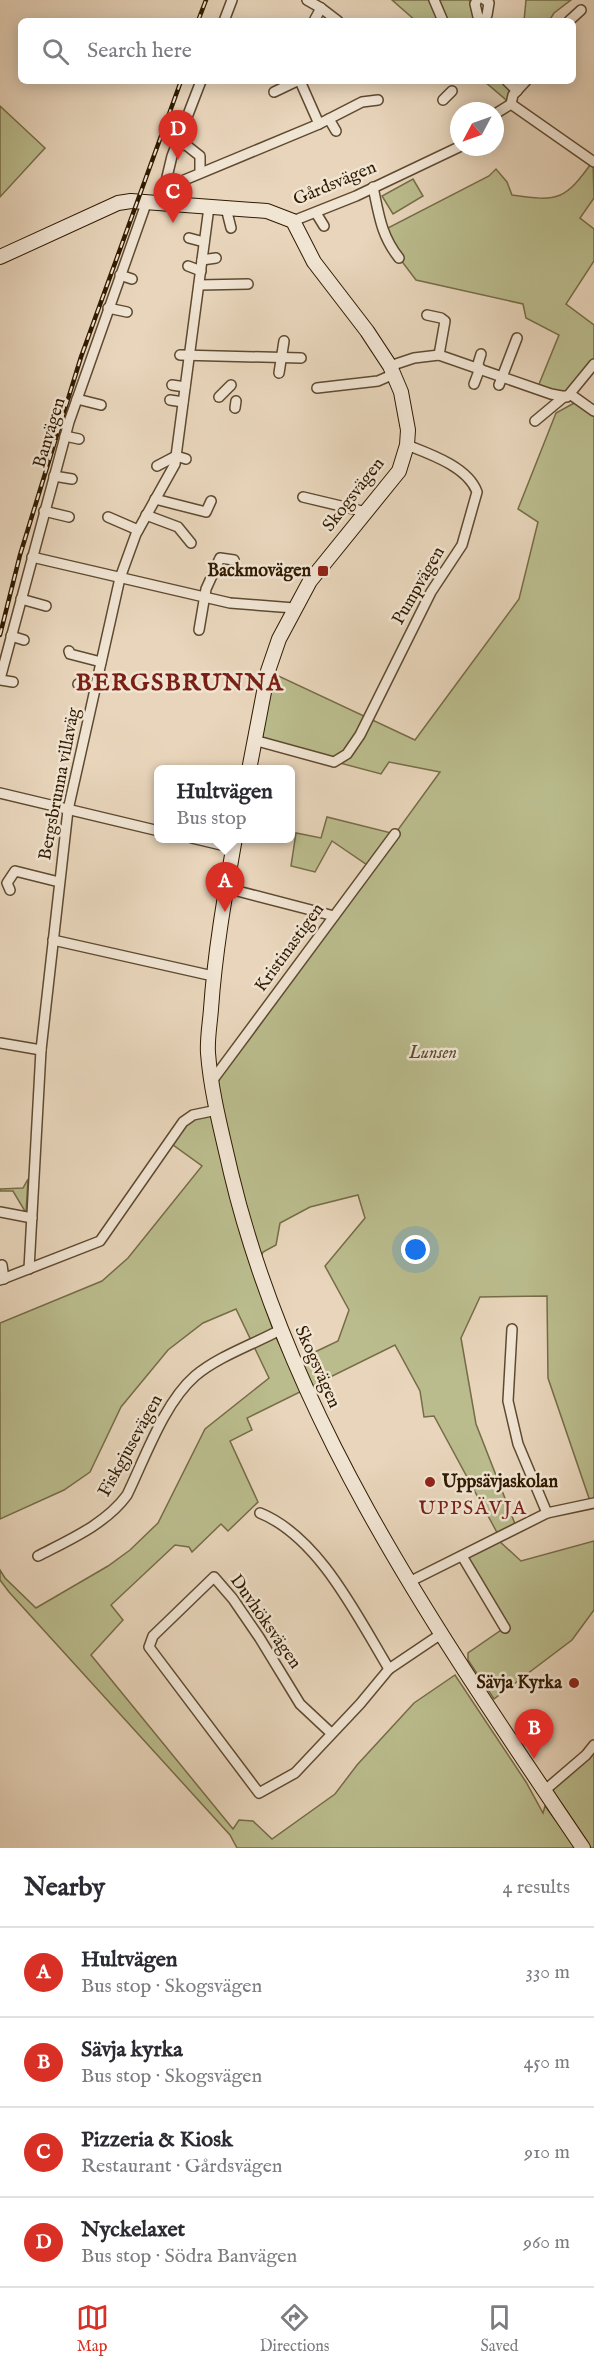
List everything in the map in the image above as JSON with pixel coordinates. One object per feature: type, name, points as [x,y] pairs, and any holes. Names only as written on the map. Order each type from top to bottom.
[{"type":"street","points":[[225,18],[232,0]]},
{"type":"street","points":[[307,0],[334,18]]},
{"type":"street","points":[[434,0],[442,18]]},
{"type":"street","points":[[477,0],[475,4],[481,18]]},
{"type":"street","points":[[485,0],[489,3],[488,15],[485,18]]},
{"type":"street","points":[[316,18],[321,8]]},
{"type":"street","points":[[572,18],[581,10]]},
{"type":"street","name":"Banvägen","points":[[0,679],[44,511],[77,399],[99,346],[108,308],[120,275],[154,201],[165,188],[176,146],[197,100],[200,84]]},
{"type":"street","points":[[273,92],[292,84]]},
{"type":"street","points":[[300,84],[319,124]]},
{"type":"street","points":[[510,84],[517,91]]},
{"type":"street","points":[[504,109],[511,105],[513,95],[523,84]]},
{"type":"street","points":[[443,100],[452,91]]},
{"type":"street","points":[[197,100],[208,92]]},
{"type":"street","points":[[165,188],[319,124],[362,102],[378,100]]},
{"type":"street","points":[[511,105],[594,161]]},
{"type":"street","points":[[330,119],[336,131]]},
{"type":"street","points":[[183,129],[194,131]]},
{"type":"street","points":[[267,133],[270,144]]},
{"type":"street","points":[[176,146],[186,145],[200,156],[200,172]]},
{"type":"street","name":"Gårdsvägen","points":[[0,257],[118,203],[154,201],[267,212],[293,221],[316,213],[450,151]]},
{"type":"street","points":[[373,187],[382,231],[399,258]]},
{"type":"street","name":"Bergsbrunna villaväg","points":[[28,1269],[42,1050],[52,940],[68,810],[100,655],[116,611],[120,578],[129,567],[138,530],[155,499],[159,485],[175,464],[185,387],[196,347],[193,302],[199,285],[209,207]]},
{"type":"street","points":[[226,208],[231,228]]},
{"type":"street","points":[[316,213],[324,226]]},
{"type":"street","name":"Skogsvägen","points":[[250,765],[268,670],[279,639],[294,608],[314,576],[399,471],[407,445],[408,430],[401,392],[392,370],[367,331],[314,262],[293,221]]},
{"type":"street","points":[[189,238],[204,242]]},
{"type":"street","points":[[202,260],[216,258]]},
{"type":"street","points":[[188,266],[201,271]]},
{"type":"street","points":[[120,275],[132,279]]},
{"type":"street","points":[[199,285],[248,284]]},
{"type":"street","points":[[108,308],[127,312]]},
{"type":"street","points":[[430,313],[428,315],[444,316],[446,325],[441,336],[439,355]]},
{"type":"street","points":[[501,380],[517,338]]},
{"type":"street","points":[[279,373],[284,341]]},
{"type":"street","points":[[474,384],[482,354]]},
{"type":"street","points":[[180,355],[192,362],[302,358]]},
{"type":"street","points":[[317,388],[378,381],[392,370],[420,357],[439,355],[478,368],[501,380],[514,376],[544,392],[568,395],[594,411]]},
{"type":"street","points":[[420,357],[423,368]]},
{"type":"street","points":[[535,421],[568,395],[582,388],[594,364]]},
{"type":"street","points":[[172,385],[185,387]]},
{"type":"street","points":[[219,397],[231,385]]},
{"type":"street","points":[[77,399],[101,405]]},
{"type":"street","points":[[170,400],[183,402]]},
{"type":"street","points":[[65,436],[79,439]]},
{"type":"street","name":"Pumpvägen","points":[[254,740],[334,762],[347,754],[360,735],[431,592],[462,545],[477,492],[475,486],[450,464],[407,445]]},
{"type":"street","points":[[157,466],[176,456],[186,459]]},
{"type":"street","points":[[54,476],[72,479]]},
{"type":"street","points":[[303,496],[366,512]]},
{"type":"street","points":[[155,499],[206,512],[211,501]]},
{"type":"street","points":[[44,511],[69,517]]},
{"type":"street","points":[[147,515],[178,527],[191,543]]},
{"type":"street","points":[[108,517],[138,530]]},
{"type":"street","points":[[32,557],[57,560],[120,578],[230,603],[294,608]]},
{"type":"street","points":[[199,630],[206,589],[220,558],[234,560]]},
{"type":"street","points":[[21,598],[46,606]]},
{"type":"street","points":[[11,636],[24,640]]},
{"type":"street","points":[[69,651],[70,654],[100,655]]},
{"type":"street","points":[[0,679],[13,682]]},
{"type":"street","points":[[78,684],[95,688]]},
{"type":"street","points":[[0,793],[154,830]]},
{"type":"street","name":"Kristinastigen","points":[[212,1081],[395,834]]},
{"type":"street","name":"Skogsvägen","points":[[234,843],[213,976],[208,1051],[217,1110],[239,1206],[280,1330],[331,1442],[365,1509],[441,1634],[583,1848]]},
{"type":"street","points":[[10,890],[7,883],[15,871],[59,882]]},
{"type":"street","points":[[226,888],[334,916]]},
{"type":"street","points":[[52,940],[213,976]]},
{"type":"street","points":[[0,1043],[42,1050]]},
{"type":"street","points":[[2,1265],[2,1279],[100,1241],[183,1122],[193,1115],[217,1110]]},
{"type":"street","points":[[0,1212],[32,1218]]},
{"type":"street","points":[[512,1329],[508,1401],[518,1444],[547,1513]]},
{"type":"street","name":"Fiskgjusevägen","points":[[38,1556],[78,1536],[117,1509],[127,1495],[172,1402],[195,1376],[221,1359],[280,1330]]},
{"type":"street","points":[[409,1582],[547,1513],[594,1503]]},
{"type":"street","points":[[261,1513],[279,1520],[311,1548],[348,1602],[389,1669]]},
{"type":"street","points":[[462,1556],[505,1628]]},
{"type":"street","name":"Duvhöksvägen","points":[[214,1577],[233,1599],[259,1637],[300,1704],[331,1733],[295,1773],[259,1793],[149,1647],[153,1636],[214,1577]]},
{"type":"street","points":[[331,1733],[360,1704],[389,1669],[441,1634]]},
{"type":"street","points":[[544,1791],[586,1755],[594,1745]]},
{"type":"green space","points":[[392,0],[469,0],[476,10],[477,18],[413,18]]},
{"type":"green space","points":[[526,0],[571,0],[551,18],[524,18]]},
{"type":"green space","points":[[488,84],[524,84],[511,104]]},
{"type":"green space","points":[[0,106],[45,148],[0,197]]},
{"type":"green space","points":[[593,161],[594,198],[580,218],[594,229],[594,261],[566,304],[594,325],[594,364],[567,397],[537,389],[559,335],[526,318],[523,304],[416,280],[388,243],[382,231],[489,176],[496,169],[507,182],[512,195],[551,198],[567,191],[575,184]]},
{"type":"green space","points":[[413,179],[423,196],[393,214],[382,196]]},
{"type":"green space","name":"Lunsen","points":[[576,402],[594,414],[594,1503],[591,1504],[548,1378],[547,1296],[480,1297],[461,1338],[476,1424],[517,1529],[500,1538],[434,1416],[424,1417],[420,1391],[395,1345],[247,1418],[252,1430],[230,1441],[258,1502],[228,1531],[221,1524],[192,1552],[189,1547],[175,1545],[111,1605],[123,1620],[91,1655],[233,1829],[239,1820],[253,1821],[272,1839],[335,1794],[357,1765],[414,1703],[455,1675],[526,1782],[543,1813],[545,1806],[576,1848],[237,1848],[230,1835],[9,1592],[0,1580],[0,1570],[5,1578],[36,1608],[108,1566],[130,1550],[158,1523],[205,1429],[269,1378],[236,1309],[203,1323],[168,1350],[121,1407],[90,1472],[64,1490],[0,1519],[0,1323],[102,1281],[128,1258],[202,1166],[169,1142],[183,1122],[217,1110],[212,1081],[370,867],[332,841],[315,872],[291,866],[296,833],[321,838],[327,817],[395,834],[440,772],[389,762],[381,774],[254,740],[268,671],[415,740],[519,599],[538,522],[518,509],[556,413]],"holes":[[[358,1195],[365,1218],[325,1266],[349,1310],[338,1341],[315,1352],[292,1371],[274,1333],[254,1274],[263,1252],[276,1245],[280,1223],[310,1207]]]},
{"type":"green space","points":[[28,1179],[26,1213],[13,1191],[0,1191],[0,1189],[23,1188]]},
{"type":"green space","points":[[497,1539],[521,1561],[594,1541],[594,1610],[572,1640],[494,1699],[468,1660],[468,1653],[504,1628],[462,1556]]},
{"type":"green space","points":[[594,1745],[594,1848],[589,1848],[552,1790]]},
{"type":"railway","points":[[199,18],[206,0]]},
{"type":"railway","points":[[0,635],[20,555],[81,357],[180,84]]},
{"type":"place","name":"Nyckelaxet","points":[[178,160]]},
{"type":"place","name":"Pizzeria & Kiosk","points":[[173,223]]},
{"type":"place","name":"Backmovägen","points":[[323,571]]},
{"type":"place","name":"Hultvägen","points":[[225,912]]},
{"type":"place","name":"Uppsävjaskolan","points":[[430,1482]]},
{"type":"place","name":"Sävja Kyrka","points":[[574,1683]]},
{"type":"place","name":"Sävja kyrka","points":[[534,1759]]},
{"type":"district","name":"BERGSBRUNNA","points":[[180,683]]},
{"type":"district","name":"UPPSÄVJA","points":[[473,1508]]}]
